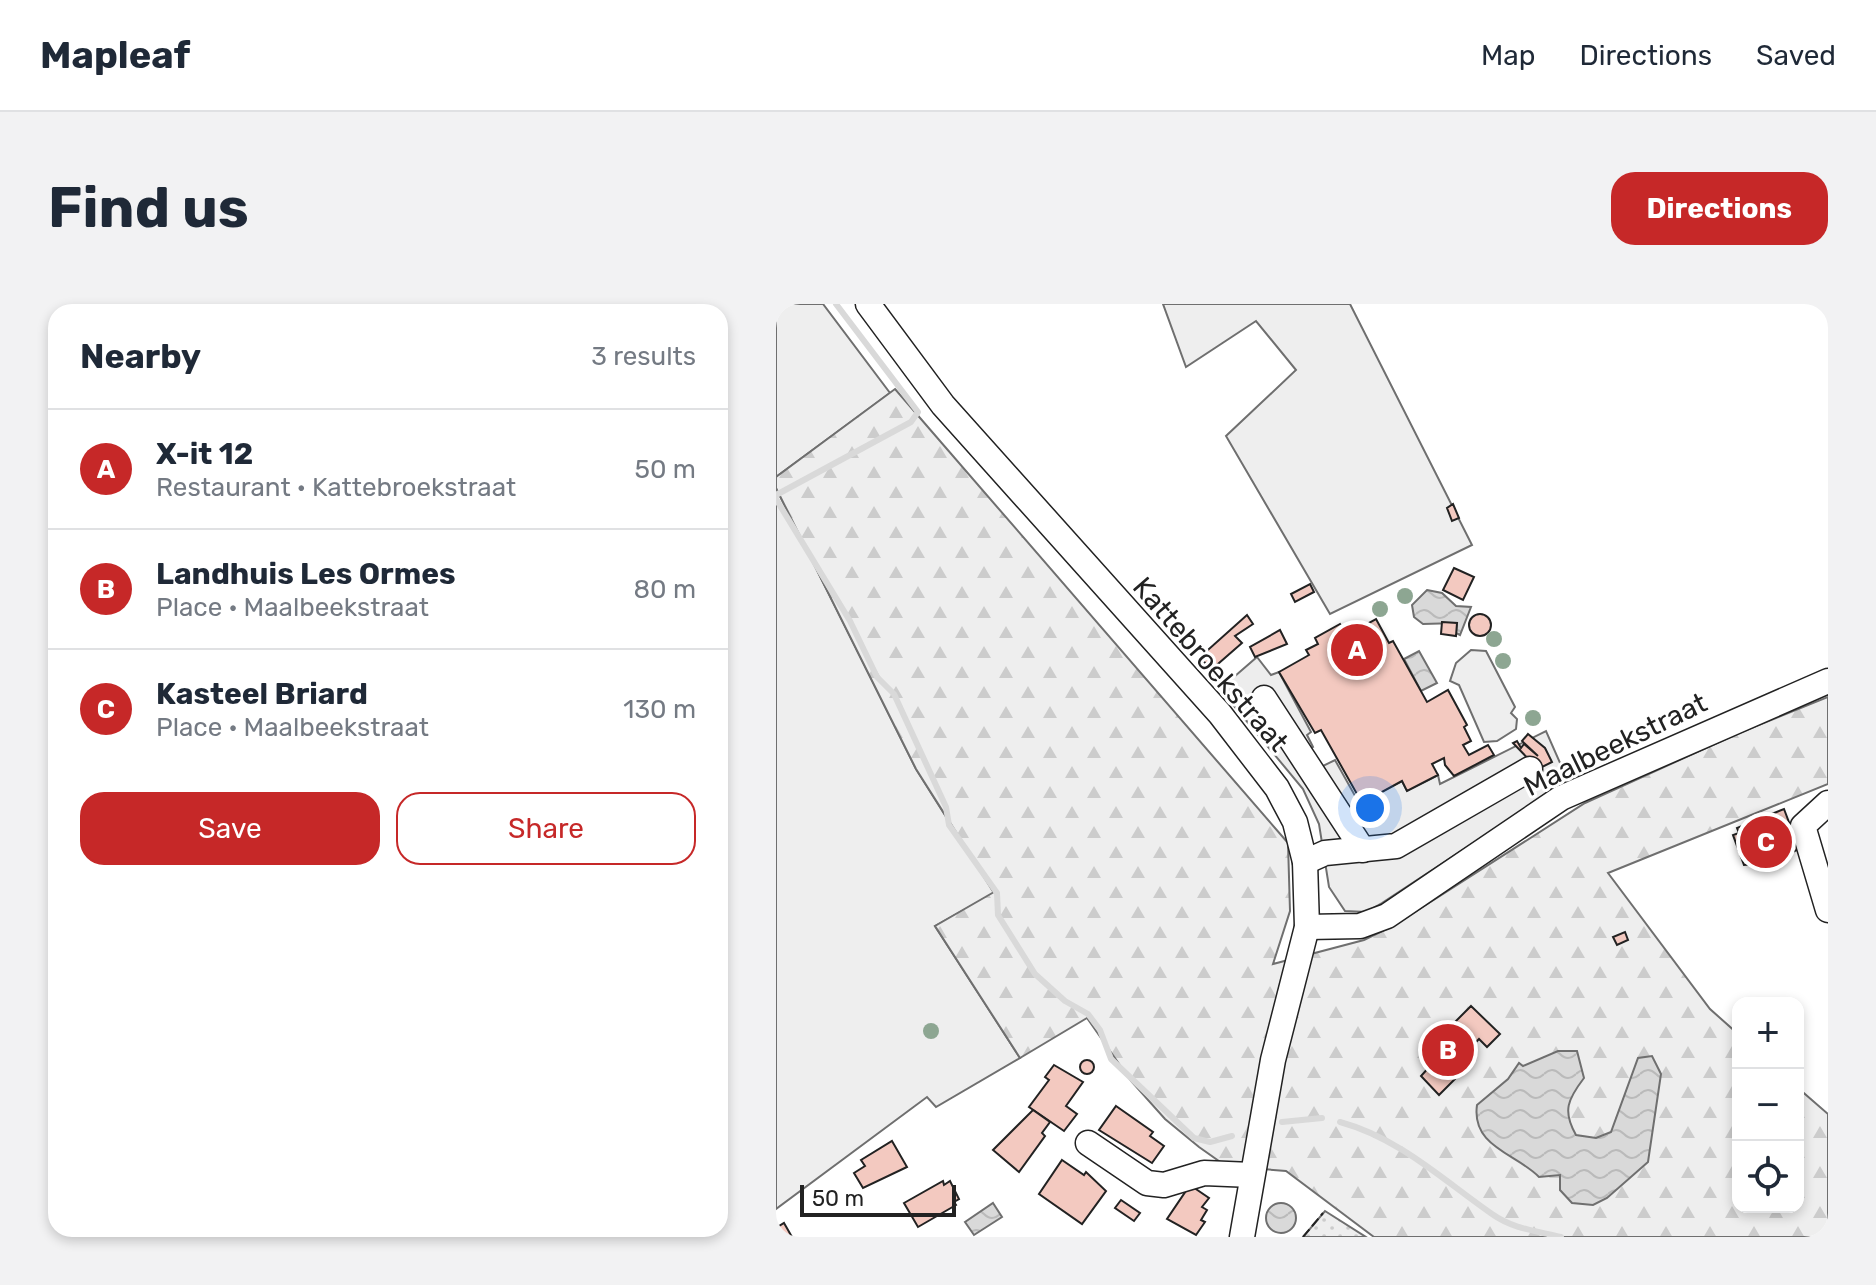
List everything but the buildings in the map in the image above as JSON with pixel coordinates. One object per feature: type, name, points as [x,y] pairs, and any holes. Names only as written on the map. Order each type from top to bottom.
[{"type":"street","name":"Kattebroekstraat","points":[[868,304],[943,405],[1220,714],[1277,788],[1295,822],[1305,862],[1307,927],[1257,1135],[1242,1237]]},
{"type":"street","name":"Maalbeekstraat","points":[[1307,927],[1360,926],[1387,916],[1561,798],[1828,681]]},
{"type":"street","points":[[1264,698],[1363,850]]},
{"type":"street","points":[[1305,862],[1325,853],[1396,846],[1530,769]]},
{"type":"street","points":[[1828,803],[1803,826],[1828,910]]},
{"type":"street","points":[[1088,1143],[1147,1183],[1164,1185],[1204,1173],[1252,1178]]},
{"type":"green space","points":[[776,304],[823,304],[890,393],[776,477]]},
{"type":"green space","points":[[1163,304],[1350,304],[1472,545],[1330,614],[1226,436],[1296,370],[1256,321],[1186,367]]},
{"type":"green space","points":[[895,389],[1288,843],[1290,911],[1273,964],[1364,940],[1393,926],[1585,803],[1739,733],[1828,697],[1828,784],[1608,873],[1710,1009],[1732,1029],[1732,1213],[1804,1213],[1804,1093],[1828,1114],[1828,1237],[1374,1237],[1286,1171],[1226,1166],[1199,1147],[1165,1119],[1131,1081],[1087,1018],[1020,1058],[935,926],[994,892],[916,769],[776,488],[776,477]]},
{"type":"green space","points":[[776,488],[916,769],[994,893],[935,926],[1020,1058],[936,1107],[927,1097],[776,1209]]},
{"type":"green space","points":[[1471,650],[1486,651],[1515,707],[1511,713],[1517,719],[1516,729],[1497,741],[1484,742],[1459,685],[1450,681],[1456,663]]},
{"type":"green space","points":[[1325,1211],[1366,1237],[1303,1237]]},
{"type":"shaded area","points":[[1257,657],[1271,675],[1279,672],[1311,732],[1307,735],[1313,747],[1305,752],[1315,770],[1335,760],[1359,803],[1402,781],[1407,791],[1438,775],[1440,784],[1546,731],[1568,781],[1382,903],[1366,912],[1345,911],[1329,887],[1319,824],[1303,789],[1220,689]]},
{"type":"water","points":[[1427,590],[1442,593],[1456,606],[1471,607],[1460,635],[1456,633],[1457,623],[1423,624],[1414,617],[1412,605]]},
{"type":"water","points":[[1419,651],[1437,683],[1421,691],[1404,659]]},
{"type":"water","points":[[1558,1051],[1577,1051],[1584,1078],[1574,1092],[1568,1112],[1576,1135],[1596,1138],[1611,1132],[1638,1058],[1652,1056],[1661,1074],[1648,1162],[1607,1198],[1593,1205],[1572,1203],[1560,1190],[1560,1175],[1539,1177],[1488,1140],[1477,1119],[1477,1105],[1508,1079],[1519,1063],[1523,1066]]},
{"type":"water","points":[[993,1203],[1002,1217],[974,1235],[965,1222]]},
{"type":"water","points":[[1281,1203],[1292,1207],[1296,1218],[1292,1229],[1281,1233],[1270,1229],[1266,1218],[1270,1207]]},
{"type":"waterway","points":[[776,495],[911,422],[918,412],[836,304]]},
{"type":"waterway","points":[[776,499],[850,621],[877,677],[894,694],[946,807],[949,825],[997,893],[998,915],[1035,974],[1065,1001],[1088,1014],[1100,1030],[1111,1059],[1194,1138],[1210,1142],[1232,1136]]},
{"type":"waterway","points":[[1282,1122],[1322,1118]]},
{"type":"waterway","points":[[1340,1122],[1401,1149],[1500,1219],[1525,1229],[1561,1237]]},
{"type":"fence","points":[[1303,1237],[1323,1213]]},
{"type":"place","name":"X-it 12","points":[[1357,650]]},
{"type":"place","name":"Kasteel Briard","points":[[1766,842]]},
{"type":"place","name":"Landhuis Les Ormes","points":[[1448,1050]]}]
